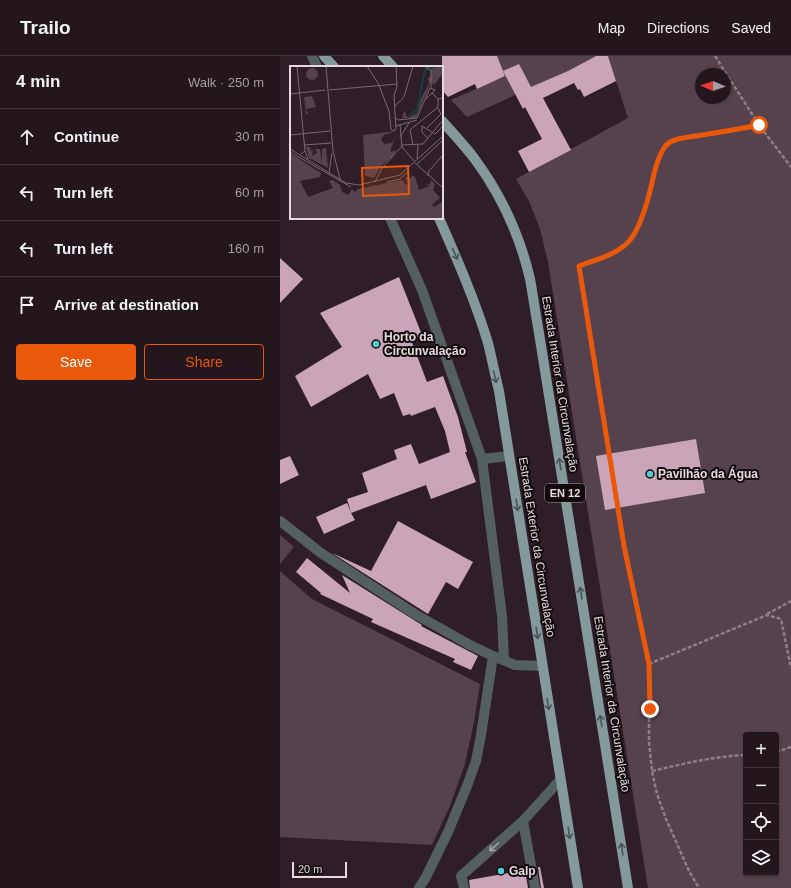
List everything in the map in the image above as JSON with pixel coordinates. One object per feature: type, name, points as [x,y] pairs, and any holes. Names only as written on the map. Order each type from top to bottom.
[{"type":"main road","points":[[324,56],[333,66]]},
{"type":"main road","points":[[383,56],[392,66]]},
{"type":"main road","name":"Estrada Interior da Circunvalação","points":[[443,122],[460,140],[494,189],[508,216],[520,246],[529,278],[628,888]]},
{"type":"main road","name":"Estrada Exterior da Circunvalação","points":[[439,219],[474,301],[488,343],[499,391],[578,888]]},
{"type":"street","points":[[312,56],[317,66]]},
{"type":"street","points":[[390,219],[422,290],[482,459],[502,616],[504,660]]},
{"type":"street","points":[[482,459],[509,456]]},
{"type":"street","points":[[280,521],[321,553],[415,614],[470,645],[515,665],[542,666]]},
{"type":"street","points":[[419,888],[448,832],[476,761],[493,656]]},
{"type":"street","points":[[464,888],[462,876],[523,821],[560,780]]},
{"type":"street","points":[[523,821],[535,888]]},
{"type":"path","points":[[715,56],[759,125],[791,167]]},
{"type":"path","points":[[699,888],[689,871],[666,819],[657,794],[652,771],[649,740],[649,664],[624,546],[579,266],[619,250],[630,240],[637,228],[648,197],[658,160],[664,147],[669,142],[689,137],[759,125]]},
{"type":"path","points":[[649,664],[767,615],[791,601]]},
{"type":"path","points":[[767,615],[781,618],[791,668]]},
{"type":"path","points":[[779,751],[791,747]]},
{"type":"path","points":[[652,771],[704,760],[743,755]]},
{"type":"shaded area","points":[[497,56],[596,56],[568,71],[467,117],[451,100],[521,69],[519,64],[492,77]]},
{"type":"shaded area","points":[[608,56],[791,56],[791,888],[648,888],[548,262],[540,229],[529,201],[516,179],[628,118]]},
{"type":"shaded area","points":[[280,535],[294,547],[280,564]]},
{"type":"shaded area","points":[[280,571],[312,599],[480,684],[465,764],[450,806],[432,845],[280,837]]},
{"type":"building","points":[[442,56],[497,56],[505,76],[477,89],[475,84],[448,97],[443,91]]},
{"type":"building","points":[[596,56],[608,56],[616,81],[584,97],[580,89],[578,90],[574,83],[543,98],[571,150],[529,172],[518,151],[542,139],[525,107],[523,109],[503,71],[519,64],[531,87],[568,71]]},
{"type":"building","points":[[280,258],[303,279],[280,303]]},
{"type":"building","points":[[399,277],[422,335],[411,340],[427,382],[443,376],[458,417],[467,452],[465,452],[476,482],[431,499],[426,485],[351,513],[347,499],[368,492],[362,473],[397,459],[394,450],[411,444],[419,464],[450,452],[445,431],[435,407],[411,416],[410,414],[403,416],[394,393],[380,399],[368,374],[311,407],[295,376],[342,347],[320,313]]},
{"type":"building","name":"Pavilhão da Água","points":[[696,439],[705,493],[605,510],[596,456]]},
{"type":"building","points":[[290,456],[299,475],[280,484],[280,460]]},
{"type":"building","points":[[347,503],[355,520],[324,534],[316,517]]},
{"type":"building","points":[[398,521],[473,562],[458,589],[446,582],[428,614],[332,553],[371,571]]},
{"type":"building","points":[[307,558],[350,593],[342,575],[422,625],[421,626],[478,656],[471,670],[453,662],[455,659],[371,622],[373,619],[320,594],[321,593],[296,572]]},
{"type":"building","points":[[538,867],[540,867],[544,888],[541,888]]},
{"type":"building","points":[[525,870],[528,888],[470,888],[469,880]]},
{"type":"place","name":"Horto da Circunvalação","points":[[376,344]]},
{"type":"place","name":"Pavilhão da Água","points":[[650,474]]},
{"type":"place","name":"Galp","points":[[501,871]]},
{"type":"route","points":[[650,709],[649,664],[624,546],[579,266],[619,250],[630,240],[637,228],[648,197],[658,160],[664,147],[669,142],[689,137],[759,125]]}]
